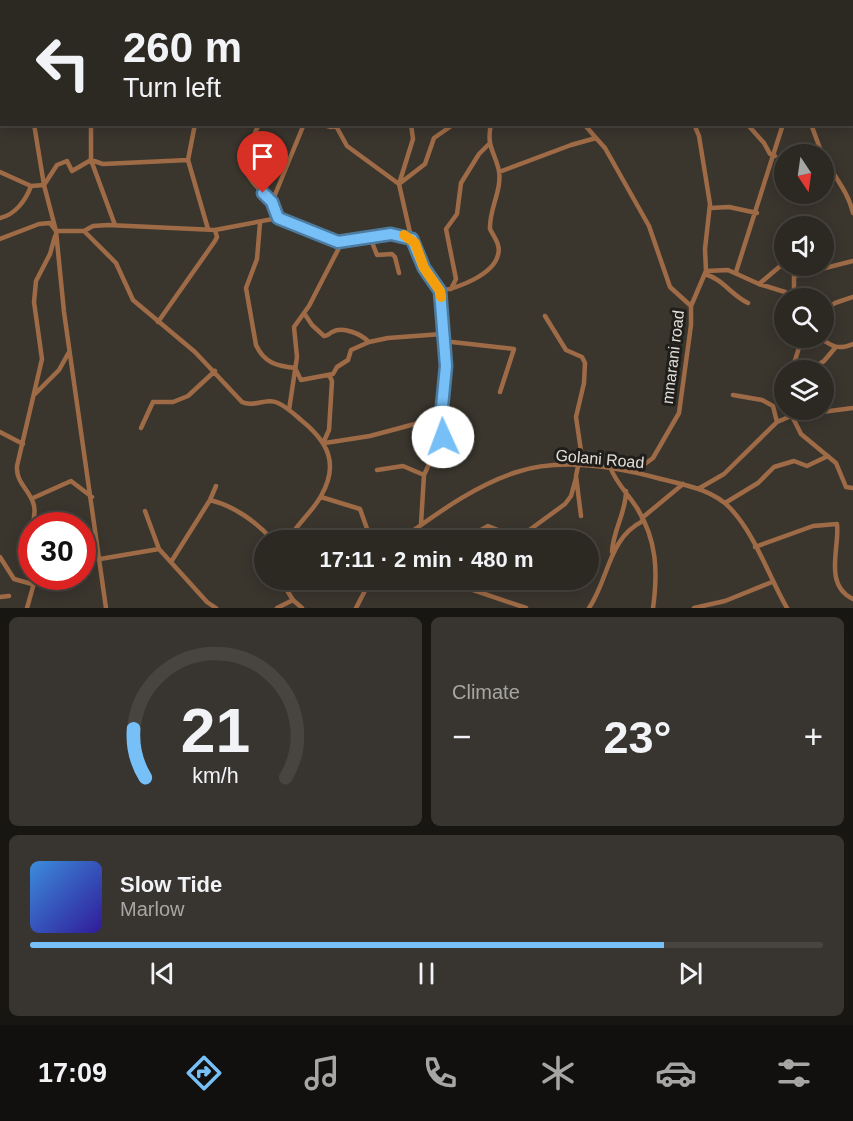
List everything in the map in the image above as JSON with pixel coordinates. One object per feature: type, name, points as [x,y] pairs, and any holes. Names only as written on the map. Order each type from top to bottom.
[{"type":"street","points":[[34,126],[44,185],[56,231],[69,351],[92,497],[106,608]]},
{"type":"street","points":[[92,126],[91,160],[114,225]]},
{"type":"street","points":[[195,126],[188,160],[208,229]]},
{"type":"street","points":[[259,126],[247,148],[244,165],[250,179],[272,202],[278,218]]},
{"type":"street","points":[[272,202],[303,126]]},
{"type":"street","points":[[336,126],[352,151],[399,184]]},
{"type":"street","points":[[411,126],[413,139],[399,184],[411,237],[424,268],[440,291],[446,366],[441,417],[443,437],[424,475],[421,524]]},
{"type":"street","points":[[399,184],[425,164],[434,138],[451,126]]},
{"type":"street","points":[[440,291],[472,281],[492,265],[498,254],[490,221],[497,196],[499,172],[489,144],[491,126]]},
{"type":"street","points":[[586,126],[610,157],[646,220],[673,291],[691,306]]},
{"type":"street","name":"mnarani road","points":[[634,472],[653,458],[679,413],[691,326],[691,306],[705,273],[705,249],[710,208],[699,136],[695,126]]},
{"type":"street","points":[[749,126],[764,142],[770,154],[774,156]]},
{"type":"street","points":[[778,144],[782,126]]},
{"type":"street","points":[[812,126],[818,144]]},
{"type":"street","points":[[499,172],[564,147],[596,138]]},
{"type":"street","points":[[451,289],[456,279],[446,229],[457,213],[461,183],[479,154],[489,144]]},
{"type":"street","points":[[736,272],[774,159]]},
{"type":"street","points":[[44,185],[57,165],[67,161],[72,171],[91,160],[107,164],[188,160]]},
{"type":"street","points":[[0,172],[31,186],[44,185]]},
{"type":"street","points":[[834,172],[848,193],[853,213]]},
{"type":"street","points":[[0,218],[11,214],[31,186]]},
{"type":"street","points":[[710,208],[729,207],[757,213]]},
{"type":"street","points":[[56,231],[84,231],[93,226],[114,225],[215,230],[278,218],[342,242],[391,234],[411,237]]},
{"type":"street","points":[[0,239],[39,224],[50,223],[56,231]]},
{"type":"street","points":[[260,223],[257,259],[246,288],[253,336],[259,352],[271,362],[280,367],[295,368]]},
{"type":"street","points":[[158,322],[215,241],[217,237],[215,230]]},
{"type":"street","points":[[35,512],[33,498],[16,472],[42,359],[35,292],[56,231]]},
{"type":"street","points":[[84,231],[116,263],[129,294],[215,371],[242,402],[249,404],[271,401],[289,410],[324,442],[329,452],[329,469],[321,497],[296,530]]},
{"type":"street","points":[[370,237],[377,255],[392,254],[395,256],[399,273]]},
{"type":"street","points":[[289,410],[295,368],[294,329],[342,242]]},
{"type":"street","points":[[834,266],[853,261]]},
{"type":"street","points":[[705,273],[720,269],[736,272],[774,289]]},
{"type":"street","points":[[759,284],[774,271]]},
{"type":"street","points":[[705,273],[722,281],[736,296],[748,303]]},
{"type":"street","points":[[794,276],[795,288]]},
{"type":"street","points":[[834,304],[853,297]]},
{"type":"street","points":[[304,313],[312,325],[324,336],[333,331],[346,332],[360,335],[369,342]]},
{"type":"street","points":[[529,530],[565,504],[571,496],[581,451],[576,417],[584,383],[585,363],[582,357],[566,350],[545,316]]},
{"type":"street","points":[[295,368],[301,380],[329,375],[335,373],[337,368],[348,360],[351,350],[369,342],[442,334]]},
{"type":"street","points":[[443,341],[514,349],[500,392]]},
{"type":"street","points":[[825,360],[835,348],[841,349],[853,344]]},
{"type":"street","points":[[33,396],[58,370],[69,351]]},
{"type":"street","points":[[141,428],[153,402],[173,402],[188,396],[215,371]]},
{"type":"street","points":[[324,442],[329,430],[332,381],[329,375]]},
{"type":"street","points":[[733,395],[768,402],[773,406],[777,422]]},
{"type":"street","points":[[834,410],[853,408]]},
{"type":"street","points":[[324,442],[370,436],[441,417]]},
{"type":"street","points":[[698,489],[724,474],[782,420]]},
{"type":"street","points":[[793,420],[801,434],[836,463],[846,487],[853,488]]},
{"type":"street","points":[[0,432],[23,444]]},
{"type":"street","points":[[725,503],[758,483],[774,467],[794,461],[807,466],[828,456]]},
{"type":"street","points":[[377,470],[403,466],[424,475]]},
{"type":"street","name":"Golani Road","points":[[413,530],[483,487],[517,472],[540,467],[578,466],[634,472],[698,489],[725,503],[741,521],[787,608]]},
{"type":"street","points":[[611,469],[643,520],[655,554],[656,582],[653,608]]},
{"type":"street","points":[[576,476],[581,516]]},
{"type":"street","points":[[33,498],[71,481],[92,497]]},
{"type":"street","points":[[612,552],[634,526],[683,484]]},
{"type":"street","points":[[171,562],[210,500],[216,486]]},
{"type":"street","points":[[588,608],[599,589],[612,552],[614,531],[626,503],[626,491]]},
{"type":"street","points":[[321,497],[360,509],[367,530]]},
{"type":"street","points":[[210,500],[224,504],[244,516],[260,530]]},
{"type":"street","points":[[145,511],[159,549],[207,602],[216,608]]},
{"type":"street","points":[[754,547],[813,526],[837,524],[834,567],[843,592],[853,599]]},
{"type":"street","points":[[481,530],[488,526],[498,530]]},
{"type":"street","points":[[100,559],[159,549]]},
{"type":"street","points":[[0,557],[14,579],[18,580]]},
{"type":"street","points":[[694,608],[725,601],[772,582]]},
{"type":"street","points":[[27,608],[31,590]]},
{"type":"street","points":[[287,590],[302,608]]},
{"type":"street","points":[[356,608],[366,590]]},
{"type":"street","points":[[473,590],[526,608]]},
{"type":"street","points":[[0,597],[9,596]]},
{"type":"street","points":[[281,607],[293,600]]},
{"type":"slow traffic","points":[[404,235],[411,237],[415,243],[424,268],[440,291],[441,297]]},
{"type":"route","points":[[263,193],[272,202],[278,218],[334,241],[342,242],[391,234],[411,237],[424,268],[440,291],[446,366],[441,417],[443,437]]}]
